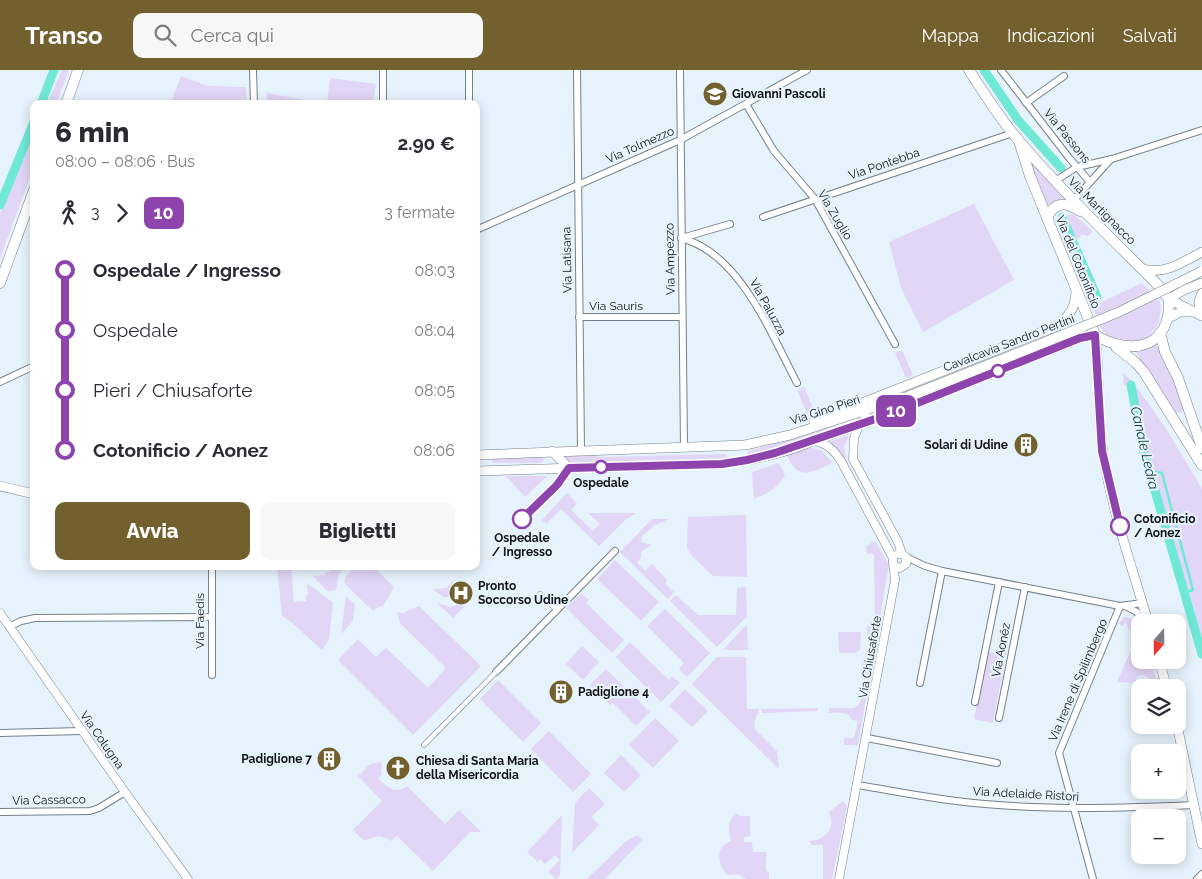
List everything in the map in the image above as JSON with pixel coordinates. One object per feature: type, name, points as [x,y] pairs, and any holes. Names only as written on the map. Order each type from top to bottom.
[{"type":"main road","points":[[67,100],[78,70]]},
{"type":"main road","name":"Via Martignacco","points":[[969,70],[1016,137],[1054,181],[1143,270],[1168,298],[1199,314]]},
{"type":"main road","name":"Via Martignacco","points":[[1016,137],[1030,176]]},
{"type":"main road","name":"Via del Cotonificio","points":[[1030,176],[1095,335],[1098,360],[1101,441],[1104,462],[1122,533],[1146,614]]},
{"type":"main road","points":[[0,283],[30,201]]},
{"type":"main road","points":[[1047,218],[1054,207],[1063,204],[1072,206],[1089,217]]},
{"type":"main road","points":[[1143,270],[1157,272],[1164,270],[1202,252]]},
{"type":"main road","name":"Cavalcavia Sandro Pertini","points":[[906,397],[1111,316],[1202,272]]},
{"type":"main road","points":[[1098,360],[1103,349],[1113,345],[1141,346],[1154,339],[1160,333],[1167,319],[1168,298],[1202,282]]},
{"type":"main road","points":[[804,430],[825,417],[1057,326],[1068,317],[1075,305],[1076,288]]},
{"type":"main road","points":[[1167,319],[1180,312],[1199,314],[1199,302],[1202,293]]},
{"type":"main road","points":[[1045,330],[1052,349]]},
{"type":"main road","points":[[1160,333],[1164,352],[1178,378],[1202,448]]},
{"type":"main road","points":[[813,441],[859,426],[1083,337],[1095,335],[1113,345],[1135,362],[1144,372],[1202,465]]},
{"type":"main road","name":"Via Gino Pieri","points":[[480,455],[745,445],[804,430],[906,397]]},
{"type":"main road","name":"Via Gino Pieri","points":[[480,471],[689,466],[736,462],[813,441],[906,397]]},
{"type":"main road","points":[[1171,416],[1183,417],[1188,409]]},
{"type":"main road","points":[[745,445],[747,460]]},
{"type":"main road","points":[[734,446],[736,462]]},
{"type":"main road","points":[[552,451],[569,468]]},
{"type":"main road","points":[[0,486],[30,493]]},
{"type":"main road","points":[[1179,734],[1202,844]]},
{"type":"street","points":[[253,70],[254,100]]},
{"type":"street","points":[[383,70],[383,100]]},
{"type":"street","points":[[469,70],[469,100]]},
{"type":"street","name":"Via Latisana","points":[[577,70],[581,451]]},
{"type":"street","name":"Via Ampezzo","points":[[680,70],[684,448]]},
{"type":"street","name":"Via Tolmezzo","points":[[480,228],[680,140],[807,70]]},
{"type":"street","name":"Via Passons","points":[[1001,70],[1090,182]]},
{"type":"street","name":"Via Passons","points":[[1026,103],[1064,76]]},
{"type":"street","name":"Via Zuglio","points":[[746,104],[774,150],[815,199],[895,344]]},
{"type":"street","points":[[1054,181],[1077,167],[1202,130]]},
{"type":"street","name":"Via Pontebba","points":[[764,217],[815,199],[1016,137]]},
{"type":"street","points":[[1073,201],[1112,158]]},
{"type":"street","points":[[681,238],[730,224]]},
{"type":"street","name":"Via Paluzza","points":[[681,238],[701,245],[741,281],[797,384]]},
{"type":"street","name":"Via Sauris","points":[[579,317],[682,317]]},
{"type":"street","points":[[0,382],[30,368]]},
{"type":"street","points":[[866,416],[859,426],[853,444],[853,458],[878,508],[898,542],[901,561]]},
{"type":"street","points":[[813,441],[827,445],[837,455],[868,513],[901,561],[942,571],[1122,606],[1138,614]]},
{"type":"street","points":[[868,513],[878,508]]},
{"type":"street","points":[[424,745],[615,551]]},
{"type":"street","name":"Via Chiusaforte","points":[[839,879],[867,738],[895,580],[901,561]]},
{"type":"street","name":"Via Faedis","points":[[212,570],[212,675]]},
{"type":"street","points":[[920,683],[942,571]]},
{"type":"street","name":"Via Aonêz","points":[[975,702],[999,582]]},
{"type":"street","name":"Via Aonêz","points":[[999,718],[1025,587]]},
{"type":"street","points":[[540,594],[557,610]]},
{"type":"street","points":[[1122,606],[1143,603]]},
{"type":"street","name":"Via Irene di Spilimbergo","points":[[1093,879],[1059,753],[1122,606]]},
{"type":"street","name":"Via Colugna","points":[[0,613],[188,879]]},
{"type":"street","points":[[9,626],[35,618],[212,617]]},
{"type":"street","points":[[0,733],[82,731]]},
{"type":"street","points":[[867,738],[997,763]]},
{"type":"street","name":"Via Adelaide Ristori","points":[[858,785],[933,798],[1028,807],[1074,808],[1194,805]]},
{"type":"street","name":"Via Cassacco","points":[[0,812],[90,811],[99,808],[125,792]]},
{"type":"street","points":[[1197,879],[1202,874]]},
{"type":"shaded area","points":[[62,70],[69,70],[58,100],[49,100]]},
{"type":"shaded area","points":[[181,76],[208,86],[246,87],[247,100],[172,100]]},
{"type":"shaded area","points":[[330,78],[376,84],[374,100],[327,100]]},
{"type":"shaded area","points":[[267,93],[305,100],[267,100]]},
{"type":"shaded area","points":[[30,144],[30,177],[0,259],[0,214]]},
{"type":"shaded area","points":[[1026,153],[1066,199],[1056,200],[1047,209]]},
{"type":"shaded area","points":[[974,204],[1014,280],[923,332],[901,288],[889,242]]},
{"type":"shaded area","points":[[1071,214],[1093,232],[1088,236],[1082,234],[1077,240],[1065,216]]},
{"type":"shaded area","points":[[1142,283],[1160,301],[1159,321],[1156,328],[1145,339],[1130,343],[1107,336],[1100,327],[1093,306]]},
{"type":"shaded area","points":[[1156,344],[1172,375],[1184,410],[1180,413],[1176,413],[1136,353]]},
{"type":"shaded area","points":[[902,350],[913,375],[906,378],[895,353]]},
{"type":"shaded area","points":[[1123,373],[1133,382],[1124,386]]},
{"type":"shaded area","points":[[1133,382],[1167,430],[1202,489],[1202,637],[1150,458]]},
{"type":"shaded area","points":[[804,387],[816,415],[809,418],[797,390]]},
{"type":"shaded area","points":[[871,410],[801,441],[751,455],[748,454],[748,451],[781,442]]},
{"type":"shaded area","points":[[849,435],[844,448],[848,465],[837,448],[828,442]]},
{"type":"shaded area","points":[[807,447],[821,450],[833,463],[811,472],[800,472],[790,462],[786,453]]},
{"type":"shaded area","points":[[560,454],[594,454],[599,457],[725,454],[728,457],[725,459],[573,464]]},
{"type":"shaded area","points":[[541,456],[544,460],[541,463],[494,463],[491,461],[493,458]]},
{"type":"shaded area","points":[[779,463],[785,475],[772,490],[754,499],[752,472]]},
{"type":"shaded area","points":[[506,476],[547,476],[525,497]]},
{"type":"shaded area","points":[[567,493],[577,503],[571,510],[593,531],[600,524],[588,513],[636,513],[625,520],[599,546],[561,509],[546,524],[542,520]]},
{"type":"shaded area","points":[[746,515],[747,577],[713,576],[692,556],[687,548],[688,517]]},
{"type":"shaded area","points":[[652,519],[669,519],[655,525],[642,536],[641,542],[651,545],[641,552],[641,558],[637,563],[645,571],[652,564],[667,580],[665,583],[674,592],[668,599],[620,552]]},
{"type":"shaded area","points":[[875,541],[889,565],[858,745],[844,745],[844,738],[854,738],[858,721],[852,720],[846,714],[829,713],[829,708],[854,708],[860,703],[865,678],[862,660],[868,650],[867,626],[875,626],[874,554],[867,554],[866,546]]},
{"type":"shaded area","points":[[615,560],[659,602],[641,621],[597,579]]},
{"type":"shaded area","points":[[277,570],[291,570],[294,602],[306,601],[306,595],[308,595],[307,583],[333,603],[329,640],[322,650],[282,616]]},
{"type":"shaded area","points":[[331,570],[342,570],[339,574],[336,590],[327,591],[313,576],[325,575],[325,572],[331,572]]},
{"type":"shaded area","points":[[352,570],[377,570],[394,587],[383,606],[373,611],[346,585],[344,582],[346,576]]},
{"type":"shaded area","points":[[452,582],[456,582],[456,589],[449,597],[443,597],[433,589],[447,588]]},
{"type":"shaded area","points":[[746,587],[747,616],[717,647],[670,601],[676,595],[698,615],[736,615],[737,588]]},
{"type":"shaded area","points":[[581,593],[589,600],[586,603],[624,640],[612,653],[566,608]]},
{"type":"shaded area","points":[[346,596],[355,605],[353,621],[341,634]]},
{"type":"shaded area","points":[[437,603],[450,607],[462,603],[465,606],[453,618]]},
{"type":"shaded area","points":[[419,606],[481,666],[413,735],[338,660],[358,639],[376,657],[386,648],[428,688],[446,668],[400,623],[397,612],[403,613]]},
{"type":"shaded area","points":[[665,609],[710,653],[687,677],[679,669],[684,663],[647,626]]},
{"type":"shaded area","points":[[1124,617],[1131,619],[1131,632],[1126,622],[1123,626],[1118,624]]},
{"type":"shaded area","points":[[747,624],[748,650],[723,650]]},
{"type":"shaded area","points":[[838,632],[861,632],[860,650],[855,653],[839,653]]},
{"type":"shaded area","points":[[630,642],[669,680],[672,676],[680,683],[661,702],[616,657]]},
{"type":"shaded area","points":[[582,646],[599,662],[583,680],[566,664]]},
{"type":"shaded area","points":[[998,646],[1007,648],[993,723],[974,719],[987,652],[996,653]]},
{"type":"shaded area","points":[[1131,650],[1131,669],[1153,669],[1156,679],[1149,679],[1143,675],[1136,679],[1131,679],[1131,683],[1117,682]]},
{"type":"shaded area","points":[[717,657],[746,657],[747,709],[759,709],[755,729],[777,751],[779,769],[692,684]]},
{"type":"shaded area","points":[[606,669],[650,712],[636,726],[613,703],[610,705],[590,685]]},
{"type":"shaded area","points":[[498,680],[541,723],[523,742],[480,699]]},
{"type":"shaded area","points":[[685,689],[708,711],[692,727],[669,706]]},
{"type":"shaded area","points":[[818,708],[817,711],[762,713],[762,709]]},
{"type":"shaded area","points":[[655,718],[679,741],[653,768],[629,745]]},
{"type":"shaded area","points":[[549,731],[591,774],[573,792],[531,749]]},
{"type":"shaded area","points":[[621,755],[641,775],[624,792],[604,773]]},
{"type":"shaded area","points":[[381,762],[382,774],[378,778],[388,787],[399,790],[407,786],[445,824],[459,810],[481,832],[470,832],[433,871],[397,836],[391,841],[379,836],[363,840],[353,830],[382,801],[358,776],[370,764]]},
{"type":"shaded area","points":[[589,788],[605,804],[591,817],[599,825],[572,853],[575,803]]},
{"type":"shaded area","points":[[843,801],[847,807],[832,879],[823,879],[823,845],[812,845],[809,841],[825,836],[828,833],[831,824],[829,812]]},
{"type":"shaded area","points":[[737,814],[740,816],[750,816],[750,836],[744,837],[744,842],[752,842],[753,852],[766,852],[766,871],[769,872],[769,879],[746,879],[737,874],[728,875],[721,865],[719,856],[721,848],[731,841],[729,826],[731,819]]},
{"type":"shaded area","points":[[562,815],[560,875],[556,879],[548,872],[560,860],[555,855],[545,864],[540,859],[538,862],[527,852]]},
{"type":"shaded area","points":[[637,835],[642,840],[605,879],[587,879],[625,842]]},
{"type":"waterway","points":[[51,70],[51,78]]},
{"type":"waterway","points":[[43,100],[54,70]]},
{"type":"waterway","name":"Canale Ledra","points":[[984,70],[1018,120],[1061,168]]},
{"type":"waterway","points":[[0,205],[30,132]]},
{"type":"waterway","name":"Canale Ledra","points":[[1062,217],[1097,297]]},
{"type":"waterway","name":"Canale Ledra","points":[[1131,385],[1143,449],[1202,654]]},
{"type":"waterway","points":[[1149,471],[1162,473],[1193,590],[1184,593]]},
{"type":"bus line","name":"10","points":[[522,519],[557,485],[569,468],[722,464],[775,453],[859,426],[1080,338],[1095,335],[1102,451],[1120,526]]},
{"type":"place","name":"Giovanni Pascoli","points":[[715,94]]},
{"type":"place","name":"Solari di Udine","points":[[1026,445]]},
{"type":"place","name":"Ospedale","points":[[601,467]]},
{"type":"place","name":"Ospedale / Ingresso","points":[[522,519]]},
{"type":"place","name":"Cotonificio / Aonez","points":[[1120,526]]},
{"type":"place","name":"Pronto Soccorso Udine","points":[[461,593]]},
{"type":"place","name":"Padiglione 4","points":[[561,692]]},
{"type":"place","name":"Padiglione 7","points":[[329,759]]},
{"type":"place","name":"Chiesa di Santa Maria della Misericordia","points":[[398,768]]}]
